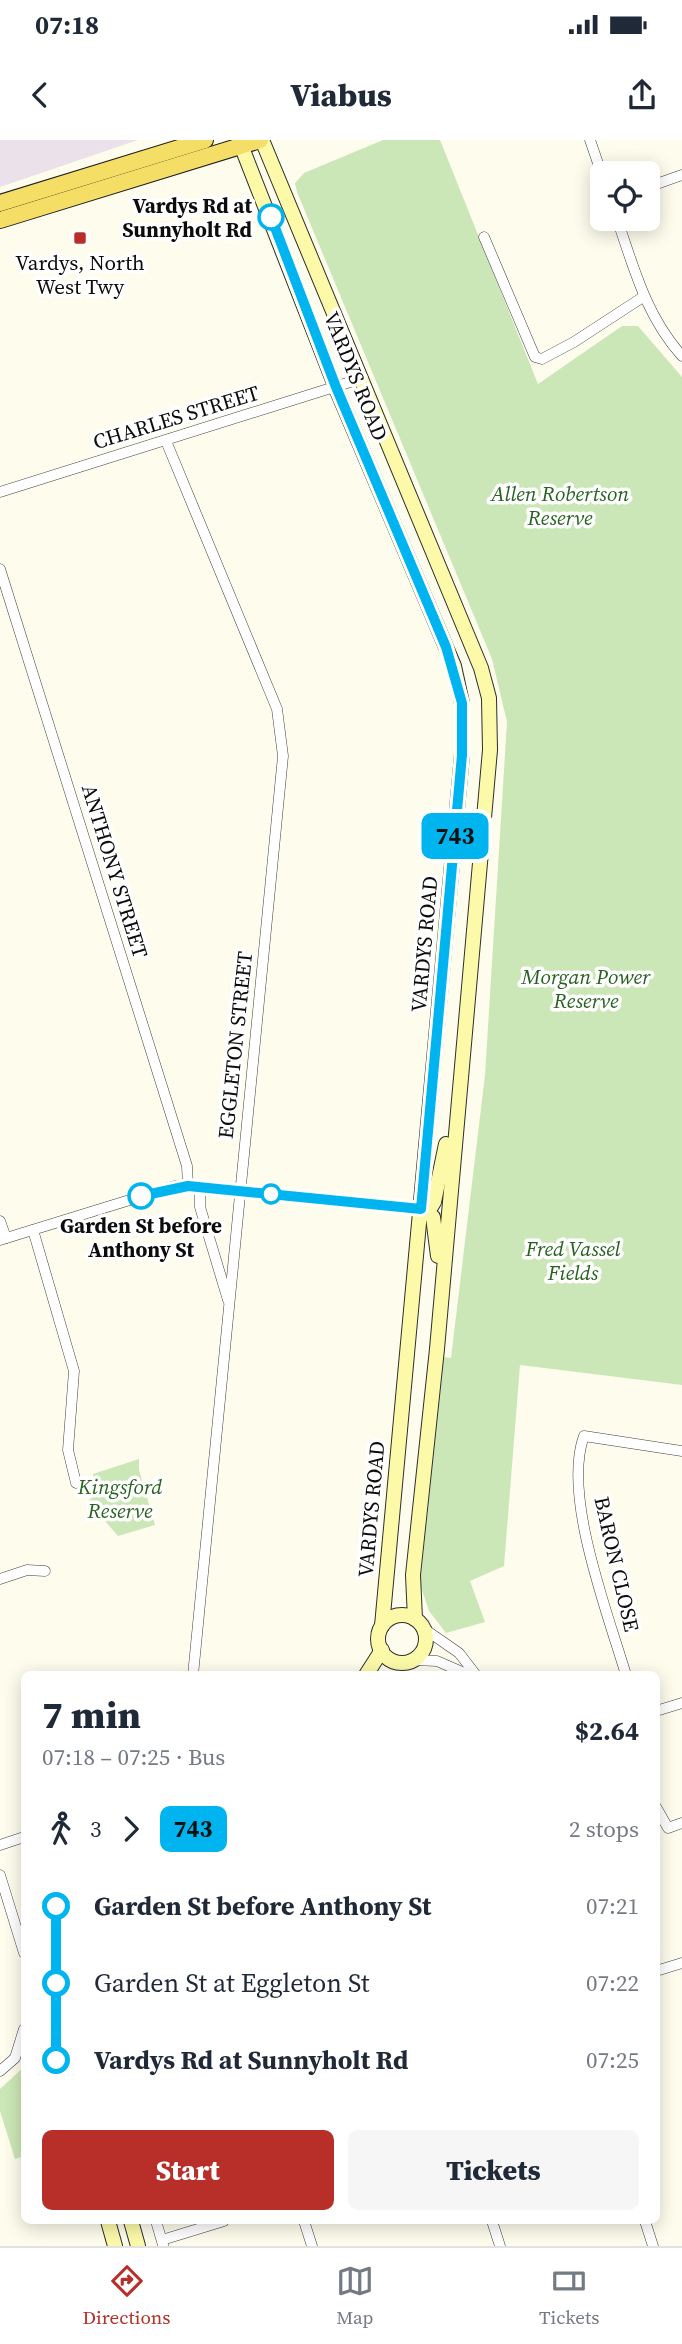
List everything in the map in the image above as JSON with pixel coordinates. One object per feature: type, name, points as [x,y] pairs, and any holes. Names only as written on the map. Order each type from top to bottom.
[{"type":"main road","points":[[0,203],[205,140]]},
{"type":"main road","points":[[0,220],[241,143],[261,140]]},
{"type":"main road","name":"VARDYS ROAD","points":[[261,140],[363,378],[416,516],[481,667],[489,698],[490,750],[442,1295],[413,1575],[419,1624]]},
{"type":"main road","name":"VARDYS ROAD","points":[[241,143],[336,387],[446,647],[462,703],[462,755],[382,1626]]},
{"type":"main road","points":[[421,1209],[431,1208],[436,1195],[450,1113],[460,1091]]},
{"type":"main road","points":[[421,1209],[430,1212],[435,1222],[442,1295]]},
{"type":"main road","points":[[394,1617],[419,1624],[423,1650],[402,1666],[390,1659],[382,1650],[379,1635],[382,1626],[394,1617]]},
{"type":"main road","points":[[369,1671],[382,1650]]},
{"type":"main road","points":[[109,2224],[115,2246]]},
{"type":"main road","points":[[132,2224],[138,2246]]},
{"type":"street","points":[[590,140],[597,161]]},
{"type":"street","points":[[660,183],[682,175]]},
{"type":"street","points":[[621,231],[643,297],[660,329],[682,356]]},
{"type":"street","points":[[484,237],[530,351],[542,359],[574,342],[643,297]]},
{"type":"street","name":"CHARLES STREET","points":[[0,492],[363,378]]},
{"type":"street","name":"EGGLETON STREET","points":[[166,441],[277,709],[282,756],[194,1671]]},
{"type":"street","name":"ANTHONY STREET","points":[[0,569],[187,1166],[188,1186]]},
{"type":"street","points":[[0,1221],[3,1239],[162,1189],[188,1186],[421,1209]]},
{"type":"street","points":[[200,1188],[200,1207],[230,1308]]},
{"type":"street","points":[[33,1230],[72,1359],[74,1383],[68,1450],[76,1483]]},
{"type":"street","name":"BARON CLOSE","points":[[624,1671],[581,1508],[579,1449],[584,1436],[682,1451]]},
{"type":"street","points":[[0,1579],[27,1570],[45,1571]]},
{"type":"street","points":[[419,1624],[459,1653],[473,1671]]},
{"type":"street","points":[[402,1666],[437,1661],[460,1671]]},
{"type":"street","points":[[660,1710],[682,1703]]},
{"type":"street","points":[[660,1814],[668,1828],[682,1823]]},
{"type":"street","points":[[0,1845],[21,1838]]},
{"type":"street","points":[[0,1875],[21,1943]]},
{"type":"street","points":[[660,1970],[682,1964]]},
{"type":"street","points":[[0,2071],[15,2058],[21,2039]]},
{"type":"street","points":[[157,2224],[163,2243],[217,2224]]},
{"type":"street","points":[[305,2224],[312,2246]]},
{"type":"street","points":[[493,2224],[500,2246]]},
{"type":"street","points":[[646,2224],[653,2246]]},
{"type":"shaded area","points":[[0,140],[138,140],[0,187]]},
{"type":"green space","points":[[383,140],[440,140],[538,384],[622,326],[638,326],[682,377],[682,1385],[520,1365],[504,1566],[470,1581],[485,1622],[446,1633],[429,1611],[420,1584],[444,1357],[451,1358],[485,1075],[507,722],[492,659],[295,183],[304,173]]},
{"type":"green space","name":"Kingsford Reserve","points":[[139,1459],[139,1470],[155,1525],[118,1536],[88,1501],[93,1497],[93,1474]]},
{"type":"green space","points":[[21,2070],[21,2157],[15,2159],[0,2111],[0,2089]]},
{"type":"bus line","name":"743","points":[[141,1196],[170,1187],[188,1186],[421,1209],[462,755],[460,687],[454,666],[336,387],[271,217]]},
{"type":"place","name":"Vardys Rd at Sunnyholt Rd","points":[[271,217]]},
{"type":"place","name":"Vardys, North West Twy","points":[[80,238]]},
{"type":"place","name":"Garden St before Anthony St","points":[[141,1196]]},
{"type":"park label","name":"Allen Robertson Reserve","points":[[560,505]]},
{"type":"park label","name":"Morgan Power Reserve","points":[[586,988]]},
{"type":"park label","name":"Fred Vassel Fields","points":[[573,1260]]}]
